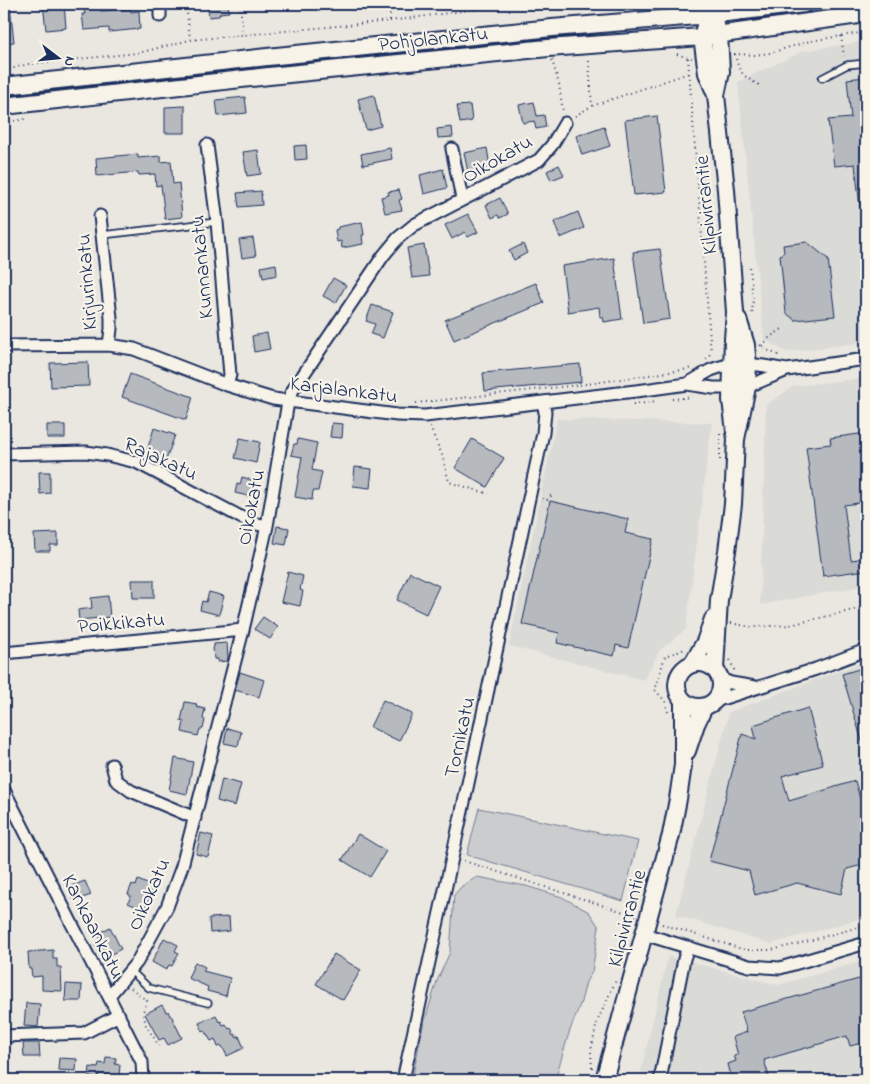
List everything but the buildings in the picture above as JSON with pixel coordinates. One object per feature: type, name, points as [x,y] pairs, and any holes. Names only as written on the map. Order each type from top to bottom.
[{"type":"main road","name":"Pohjolankatu","points":[[4,86],[336,50],[552,28],[709,15],[804,4]]},
{"type":"main road","name":"Pohjolankatu","points":[[4,106],[288,74],[548,48],[702,36],[866,14]]},
{"type":"main road","name":"Kilpivirrantie","points":[[694,663],[705,642],[719,600],[733,504],[740,365],[746,345],[735,312],[726,190],[716,96],[722,72],[719,34],[716,25],[709,15]]},
{"type":"main road","name":"Kilpivirrantie","points":[[709,15],[702,36],[720,55]]},
{"type":"main road","name":"Kilpivirrantie","points":[[718,674],[726,622],[719,600]]},
{"type":"main road","points":[[705,663],[718,674],[721,691],[709,704],[693,706],[683,700],[677,690],[677,678],[688,665],[705,663]]},
{"type":"main road","name":"Kilpivirrantie","points":[[598,1077],[646,927],[671,835],[683,765],[683,700]]},
{"type":"main road","name":"Kilpivirrantie","points":[[683,765],[696,724],[709,704]]},
{"type":"street","points":[[160,4],[160,16]]},
{"type":"street","name":"Oikokatu","points":[[109,996],[137,962],[167,907],[182,866],[267,526],[288,402],[292,393],[398,238],[414,225],[538,160],[552,145],[565,122]]},
{"type":"street","name":"Kunnankatu","points":[[208,145],[217,222],[230,375],[227,385]]},
{"type":"street","points":[[452,149],[462,199]]},
{"type":"street","name":"Kirjurinkatu","points":[[100,216],[111,318],[109,345]]},
{"type":"street","name":"Karjalankatu","points":[[4,346],[109,345],[134,349],[261,396],[288,402],[397,415],[425,416],[687,384],[713,388],[739,388]]},
{"type":"street","points":[[739,388],[786,370],[866,359]]},
{"type":"street","points":[[740,365],[764,366],[786,370]]},
{"type":"street","name":"Karjalankatu","points":[[687,384],[712,370],[740,365]]},
{"type":"street","name":"Tornikatu","points":[[403,1080],[530,496],[543,433],[545,412],[543,402]]},
{"type":"street","name":"Rajakatu","points":[[4,454],[86,452],[136,462],[252,523],[267,526]]},
{"type":"street","name":"Poikkikatu","points":[[4,652],[242,630]]},
{"type":"street","points":[[709,704],[816,669],[866,650]]},
{"type":"street","points":[[718,674],[737,684],[757,688]]},
{"type":"street","points":[[112,765],[116,780],[131,791],[195,818]]},
{"type":"street","name":"Kankaankatu","points":[[4,790],[142,1062],[143,1080]]},
{"type":"street","points":[[646,927],[688,947],[749,966],[780,968],[866,944]]},
{"type":"street","points":[[660,1080],[688,947]]},
{"type":"street","points":[[4,1036],[84,1033],[119,1015]]},
{"type":"lane","points":[[822,78],[845,66],[866,63]]},
{"type":"lane","points":[[102,235],[217,222]]},
{"type":"lane","points":[[130,970],[150,988],[208,1003]]},
{"type":"path","points":[[186,4],[190,40]]},
{"type":"path","points":[[240,4],[243,34]]},
{"type":"path","points":[[390,4],[390,21]]},
{"type":"path","points":[[4,71],[28,64],[138,52],[190,40],[390,21],[514,4]]},
{"type":"path","points":[[551,4],[556,18]]},
{"type":"path","points":[[712,361],[688,58],[720,55],[754,55],[810,41],[866,32]]},
{"type":"path","points":[[841,36],[845,66]]},
{"type":"path","points":[[720,55],[737,63],[741,72],[748,79],[761,86]]},
{"type":"path","points":[[552,58],[559,84],[565,122],[592,106],[689,73]]},
{"type":"path","points":[[589,61],[592,106]]},
{"type":"path","points":[[750,266],[754,301],[752,317]]},
{"type":"path","points":[[762,346],[770,337],[784,327]]},
{"type":"path","points":[[758,343],[775,354],[784,357]]},
{"type":"path","points":[[711,348],[716,347]]},
{"type":"path","points":[[705,361],[711,353]]},
{"type":"path","points":[[409,404],[596,382],[683,370],[697,366]]},
{"type":"path","points":[[425,416],[442,455],[449,482],[489,494]]},
{"type":"path","points":[[720,429],[720,465]]},
{"type":"path","points":[[530,496],[547,500],[554,493]]},
{"type":"path","points":[[726,622],[751,627],[790,625],[866,607]]},
{"type":"path","points":[[726,622],[732,630]]},
{"type":"path","points":[[669,716],[665,701],[655,690],[665,656],[681,651],[688,645]]},
{"type":"path","points":[[729,656],[737,676],[737,684]]},
{"type":"path","points":[[452,858],[646,927],[745,950],[771,950],[866,925]]},
{"type":"path","points":[[598,1077],[591,1052],[597,1022],[618,974]]},
{"type":"path","points":[[122,980],[147,1002],[143,1012],[146,1025],[159,1046]]},
{"type":"shaded area","points":[[866,41],[866,342],[786,352],[764,339],[738,82],[803,51]]},
{"type":"shaded area","points":[[866,378],[866,585],[760,605],[766,405],[794,386]]},
{"type":"shaded area","points":[[557,419],[712,423],[686,629],[660,650],[644,680],[509,646]]},
{"type":"shaded area","points":[[866,661],[866,917],[771,944],[676,915],[729,712]]},
{"type":"shaded area","points":[[479,808],[638,841],[623,901],[467,855]]},
{"type":"shaded area","points":[[477,877],[526,886],[562,897],[589,912],[599,927],[592,972],[586,982],[555,1080],[412,1080],[423,1026],[437,981],[450,952],[454,895],[462,886]]},
{"type":"shaded area","points":[[668,956],[778,985],[866,960],[866,1080],[639,1080]]}]
